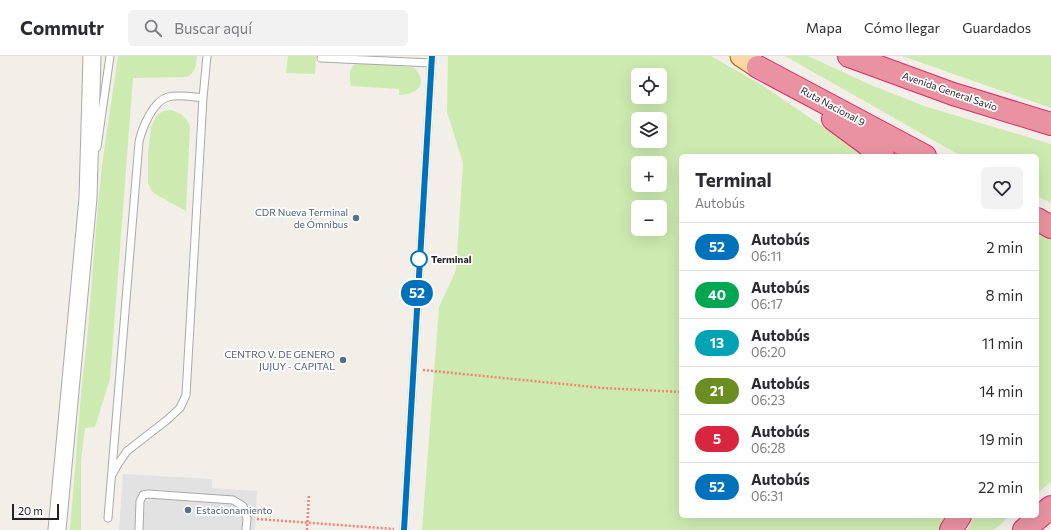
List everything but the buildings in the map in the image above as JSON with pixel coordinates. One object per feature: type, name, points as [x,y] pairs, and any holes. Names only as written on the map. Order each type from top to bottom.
[{"type":"highway","name":"Avenida General Savio","points":[[849,56],[953,94],[1051,124]]},
{"type":"highway","points":[[750,61],[880,154]]},
{"type":"highway","name":"Ruta Nacional 9","points":[[750,61],[921,154]]},
{"type":"highway","points":[[1039,220],[1051,227]]},
{"type":"highway","points":[[1039,517],[1051,507]]},
{"type":"highway","points":[[951,530],[959,518]]},
{"type":"highway","points":[[1024,530],[1038,518]]},
{"type":"street","points":[[57,530],[88,198],[92,56]]},
{"type":"lane","points":[[88,198],[110,56]]},
{"type":"lane","points":[[111,478],[127,451],[180,408],[186,395],[203,98],[207,56]]},
{"type":"lane","points":[[733,56],[750,61]]},
{"type":"lane","points":[[321,58],[432,59],[404,530]]},
{"type":"lane","points":[[108,518],[138,150],[142,131],[157,105],[167,97],[176,96],[203,98]]},
{"type":"lane","points":[[138,530],[140,501],[142,495],[148,494],[233,500],[242,506],[247,518],[246,530]]},
{"type":"path","points":[[413,369],[603,388],[679,392]]},
{"type":"path","points":[[307,530],[309,494]]},
{"type":"path","points":[[247,518],[404,530]]},
{"type":"green space","points":[[118,56],[197,56],[194,71],[187,77],[133,78],[110,379],[95,427],[85,428],[81,460],[81,530],[70,530],[98,204],[103,158]]},
{"type":"green space","points":[[288,56],[316,56],[315,74],[286,73]]},
{"type":"green space","points":[[448,56],[711,56],[762,85],[863,154],[679,154],[679,518],[947,518],[938,530],[422,530],[439,307],[456,270],[463,163],[447,112]]},
{"type":"green space","points":[[785,56],[808,56],[871,85],[924,106],[1051,144],[1051,203],[1039,197],[1039,154],[957,154]]},
{"type":"green space","points":[[902,56],[1051,56],[1051,108]]},
{"type":"green space","points":[[357,63],[413,67],[421,78],[420,87],[412,93],[399,95],[399,89],[351,86],[350,70]]},
{"type":"green space","points":[[170,110],[182,115],[190,126],[186,211],[155,194],[151,190],[148,183],[148,154],[151,127],[157,115],[163,111]]},
{"type":"green space","points":[[1039,232],[1051,239],[1051,482],[1039,491]]},
{"type":"green space","points":[[974,518],[1008,518],[994,530],[967,530]]},
{"type":"shaded area","name":"Estacionamiento","points":[[123,474],[212,479],[212,488],[257,491],[255,530],[119,530]]},
{"type":"bus line","name":"52","points":[[404,530],[432,56]]},
{"type":"place","name":"CDR Nueva Terminal de Ómnibus","points":[[356,218]]},
{"type":"place","name":"Terminal","points":[[419,259]]},
{"type":"place","name":"CENTRO V. DE GENERO JUJUY - CAPITAL","points":[[343,360]]},
{"type":"place","name":"Estacionamiento","points":[[188,510]]}]
